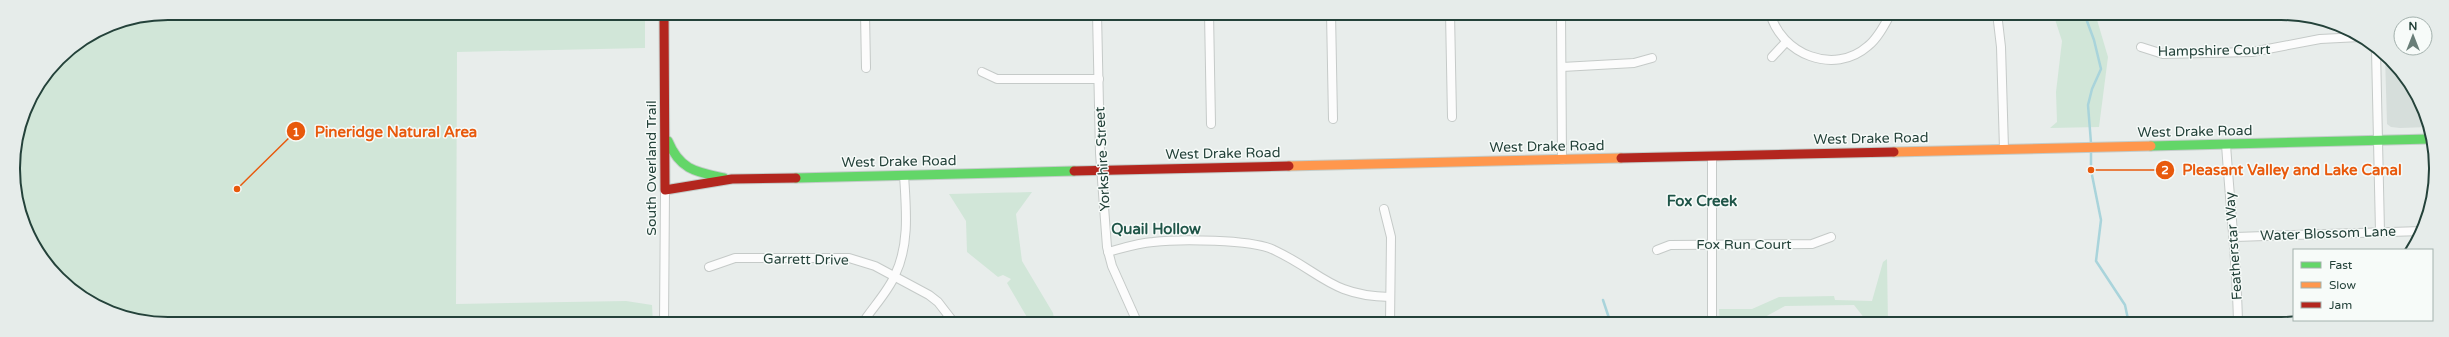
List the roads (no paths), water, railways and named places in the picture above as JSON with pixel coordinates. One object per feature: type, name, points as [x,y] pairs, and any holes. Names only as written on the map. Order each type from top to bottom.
[{"type":"main road","name":"South Overland Trail","points":[[664,20],[666,133],[665,190]]},
{"type":"main road","points":[[666,133],[672,153],[684,167],[732,179]]},
{"type":"main road","name":"West Drake Road","points":[[665,190],[732,179],[2426,139]]},
{"type":"street","points":[[866,20],[866,68]]},
{"type":"street","name":"Yorkshire Street","points":[[1098,20],[1102,170],[1108,252],[1135,317]]},
{"type":"street","points":[[1209,20],[1211,124]]},
{"type":"street","points":[[1331,20],[1333,119]]},
{"type":"street","points":[[1450,20],[1452,117]]},
{"type":"street","points":[[1561,20],[1562,160]]},
{"type":"street","points":[[1772,20],[1776,30],[1795,50],[1811,57],[1827,59],[1846,57],[1868,47],[1886,20]]},
{"type":"street","points":[[1998,20],[2001,36],[2004,149]]},
{"type":"street","name":"Hampshire Court","points":[[2141,47],[2163,54],[2252,52],[2320,39],[2350,37]]},
{"type":"street","points":[[1772,57],[1786,42]]},
{"type":"street","points":[[2376,55],[2376,140],[2380,232]]},
{"type":"street","points":[[1562,67],[1634,64],[1652,58]]},
{"type":"street","points":[[982,72],[997,79],[1099,79]]},
{"type":"street","name":"Featherstar Way","points":[[2226,144],[2230,204],[2235,237],[2238,317]]},
{"type":"street","points":[[1712,156],[1712,317]]},
{"type":"street","points":[[867,317],[895,276],[906,232],[904,175]]},
{"type":"street","name":"South Overland Trail","points":[[664,317],[665,190]]},
{"type":"street","points":[[1384,209],[1391,237],[1390,317]]},
{"type":"street","name":"Water Blossom Lane","points":[[2235,237],[2415,231]]},
{"type":"street","name":"Fox Run Court","points":[[1657,250],[1670,245],[1812,244],[1831,237]]},
{"type":"street","points":[[1108,252],[1153,242],[1244,242],[1274,250],[1346,291],[1368,296],[1390,297]]},
{"type":"street","name":"Garrett Drive","points":[[709,267],[735,258],[833,257],[864,262],[895,276],[938,302],[950,317]]},
{"type":"waterway","points":[[2087,20],[2094,40],[2101,69],[2092,89],[2088,105],[2091,143]]},
{"type":"waterway","points":[[2091,152],[2091,170],[2101,220],[2096,261],[2125,305],[2128,317]]},
{"type":"waterway","points":[[1603,300],[1609,317]]},
{"type":"place","name":"Pleasant Valley and Lake Canal","points":[[2091,170]]},
{"type":"place","name":"Pineridge Natural Area","points":[[237,189]]},
{"type":"district","name":"Fox Creek","points":[[1702,201]]},
{"type":"district","name":"Quail Hollow","points":[[1156,229]]}]
